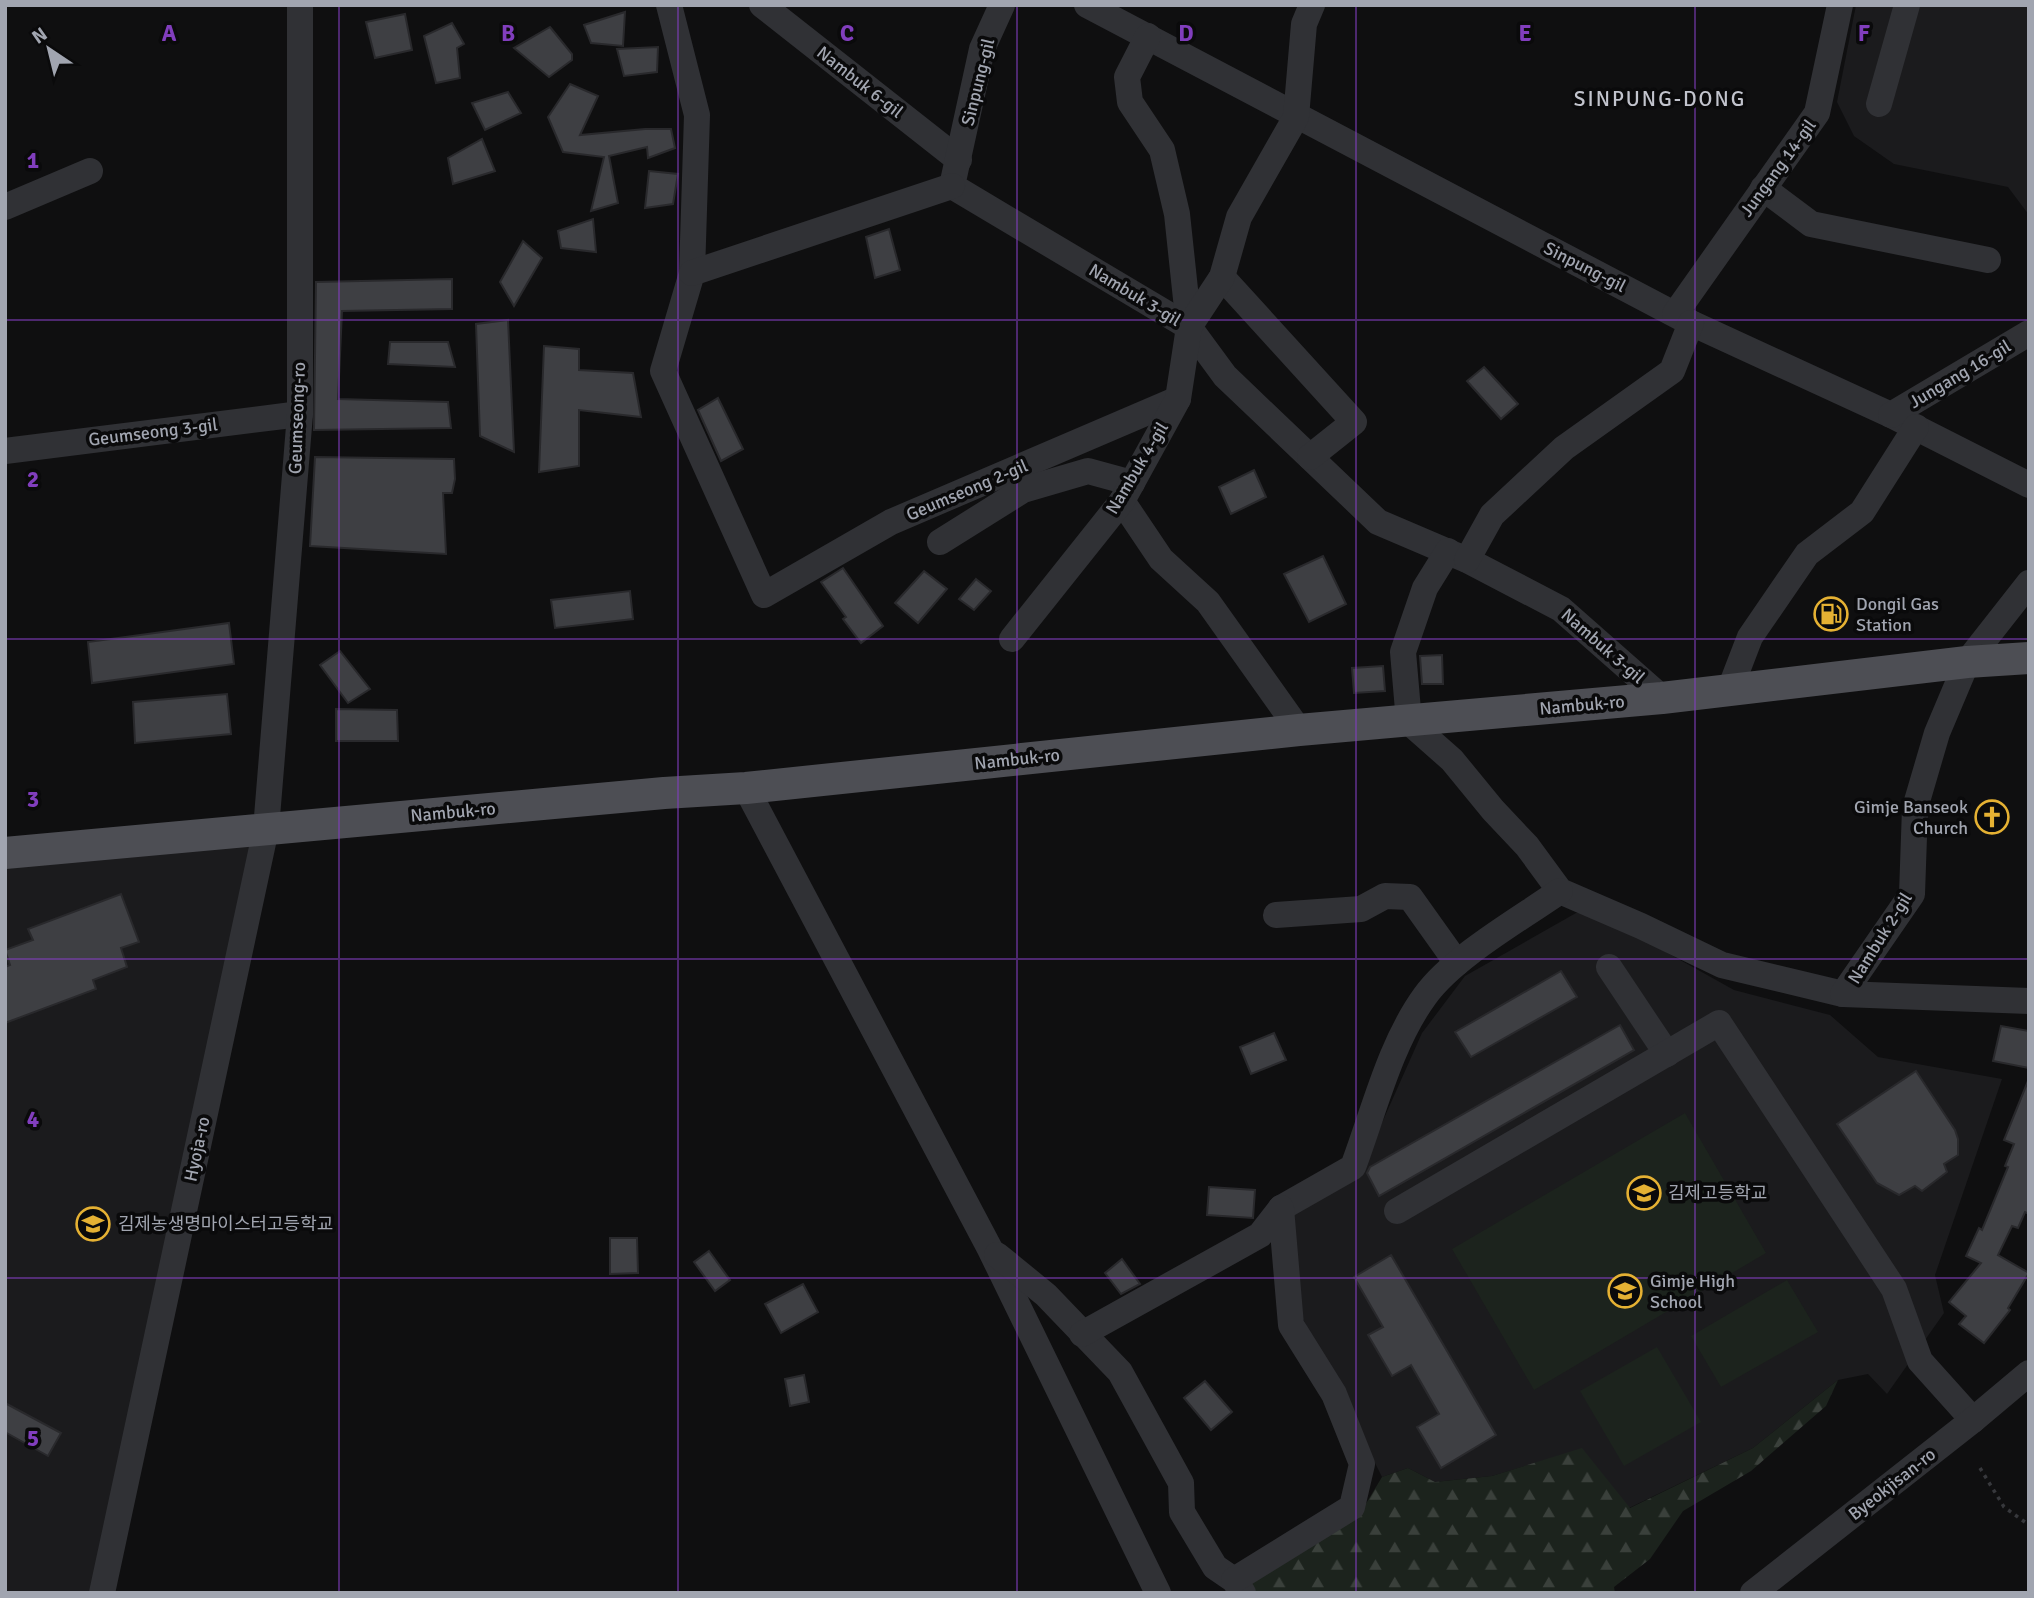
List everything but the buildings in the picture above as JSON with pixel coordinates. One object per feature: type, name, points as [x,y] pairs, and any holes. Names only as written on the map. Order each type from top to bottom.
[{"type":"main road","name":"Nambuk-ro","points":[[5,853],[664,793],[746,788],[1299,730],[1662,698],[1967,662],[2029,658]]},
{"type":"street","name":"Geumseong-ro","points":[[266,829],[300,414],[300,5]]},
{"type":"street","points":[[669,5],[697,115],[692,273],[952,186],[959,160]]},
{"type":"street","name":"Nambuk 6-gil","points":[[762,5],[959,160]]},
{"type":"street","name":"Sinpung-gil","points":[[959,160],[982,49],[1002,5]]},
{"type":"street","name":"Sinpung-gil","points":[[1087,5],[1683,318],[1916,427],[2029,485]]},
{"type":"street","points":[[1296,117],[1304,24],[1312,5]]},
{"type":"street","name":"Jungang 14-gil","points":[[1683,318],[1763,188],[1817,113],[1840,5]]},
{"type":"street","points":[[1879,104],[1907,5]]},
{"type":"street","points":[[1148,36],[1126,77],[1129,102],[1162,150],[1177,214],[1189,327]]},
{"type":"street","name":"Nambuk 4-gil","points":[[1012,639],[1127,492],[1178,399],[1189,327],[1222,277],[1239,217],[1296,117]]},
{"type":"street","points":[[5,208],[90,171]]},
{"type":"street","name":"Nambuk 3-gil","points":[[952,186],[1189,327],[1225,376],[1378,522],[1458,556],[1562,609],[1662,698]]},
{"type":"street","points":[[1763,188],[1811,224],[1988,260]]},
{"type":"street","name":"Geumseong 2-gil","points":[[692,273],[663,371],[764,595],[891,522],[1178,399]]},
{"type":"street","points":[[1222,277],[1354,422],[1310,457]]},
{"type":"street","points":[[1683,318],[1672,371],[1564,448],[1492,515],[1458,556],[1425,588],[1403,652],[1409,722],[1452,760],[1527,846],[1560,891],[1722,965],[1843,994]]},
{"type":"street","name":"Jungang 16-gil","points":[[1891,415],[2029,333]]},
{"type":"street","name":"Geumseong 3-gil","points":[[5,451],[300,414]]},
{"type":"street","points":[[1730,689],[1750,637],[1807,554],[1862,512],[1916,427]]},
{"type":"street","points":[[940,542],[1023,490],[1088,471],[1127,492],[1161,559],[1208,601],[1299,730]]},
{"type":"street","name":"Nambuk 2-gil","points":[[1843,994],[1912,894],[1915,808],[1937,733],[1967,662],[2029,583]]},
{"type":"street","points":[[746,788],[990,1249],[1157,1593]]},
{"type":"street","name":"Hyoja-ro","points":[[102,1593],[266,829]]},
{"type":"street","points":[[1082,1334],[1260,1235],[1281,1208],[1353,1167],[1403,1031],[1427,994],[1457,963],[1560,891]]},
{"type":"street","points":[[1276,915],[1361,908],[1385,896],[1410,897],[1457,963]]},
{"type":"street","points":[[1609,967],[1667,1054]]},
{"type":"street","name":"Nambuk 2-gil","points":[[1843,994],[2029,1001]]},
{"type":"street","points":[[1397,1211],[1719,1023],[1894,1289],[1920,1361],[1973,1420]]},
{"type":"street","points":[[990,1249],[1046,1295],[1120,1372],[1181,1483],[1182,1512],[1215,1567],[1238,1586],[1352,1507],[1362,1464],[1334,1394],[1291,1325],[1281,1208]]},
{"type":"street","name":"Byeokjisan-ro","points":[[1753,1593],[2029,1373]]},
{"type":"path","points":[[1980,1468],[2004,1507],[2029,1525]]},
{"type":"shaded area","points":[[1856,5],[2029,5],[2029,215],[2008,187],[1894,164],[1854,136],[1837,102]]},
{"type":"shaded area","name":"김제농생명마이스터고등학교","points":[[266,830],[102,1593],[5,1593],[5,855]]},
{"type":"shaded area","name":"김제고등학교","points":[[1594,912],[1734,990],[1830,1015],[1878,1057],[2002,1079],[1935,1275],[1944,1313],[1887,1394],[1868,1374],[1838,1380],[1753,1448],[1629,1508],[1582,1449],[1492,1476],[1435,1482],[1408,1468],[1382,1477],[1296,1305],[1291,1215],[1360,1172],[1422,1033],[1465,976],[1576,913]]},
{"type":"green space","points":[[1685,1113],[1766,1253],[1534,1390],[1452,1249]]},
{"type":"green space","points":[[1787,1280],[1818,1332],[1721,1387],[1691,1336]]},
{"type":"green space","points":[[1657,1347],[1701,1422],[1624,1466],[1580,1391]]},
{"type":"green space","points":[[1838,1380],[1826,1406],[1751,1471],[1683,1511],[1650,1559],[1614,1587],[1615,1593],[1246,1593],[1242,1583],[1364,1507],[1382,1477],[1408,1468],[1435,1482],[1492,1476],[1582,1448],[1630,1508],[1753,1448]]},
{"type":"place","name":"Dongil Gas Station","points":[[1831,614]]},
{"type":"place","name":"Gimje Banseok Church","points":[[1992,817]]},
{"type":"place","name":"김제고등학교","points":[[1644,1193]]},
{"type":"place","name":"김제농생명마이스터고등학교","points":[[93,1224]]},
{"type":"place","name":"Gimje High School","points":[[1625,1291]]},
{"type":"district","name":"SINPUNG-DONG","points":[[1660,99]]}]
